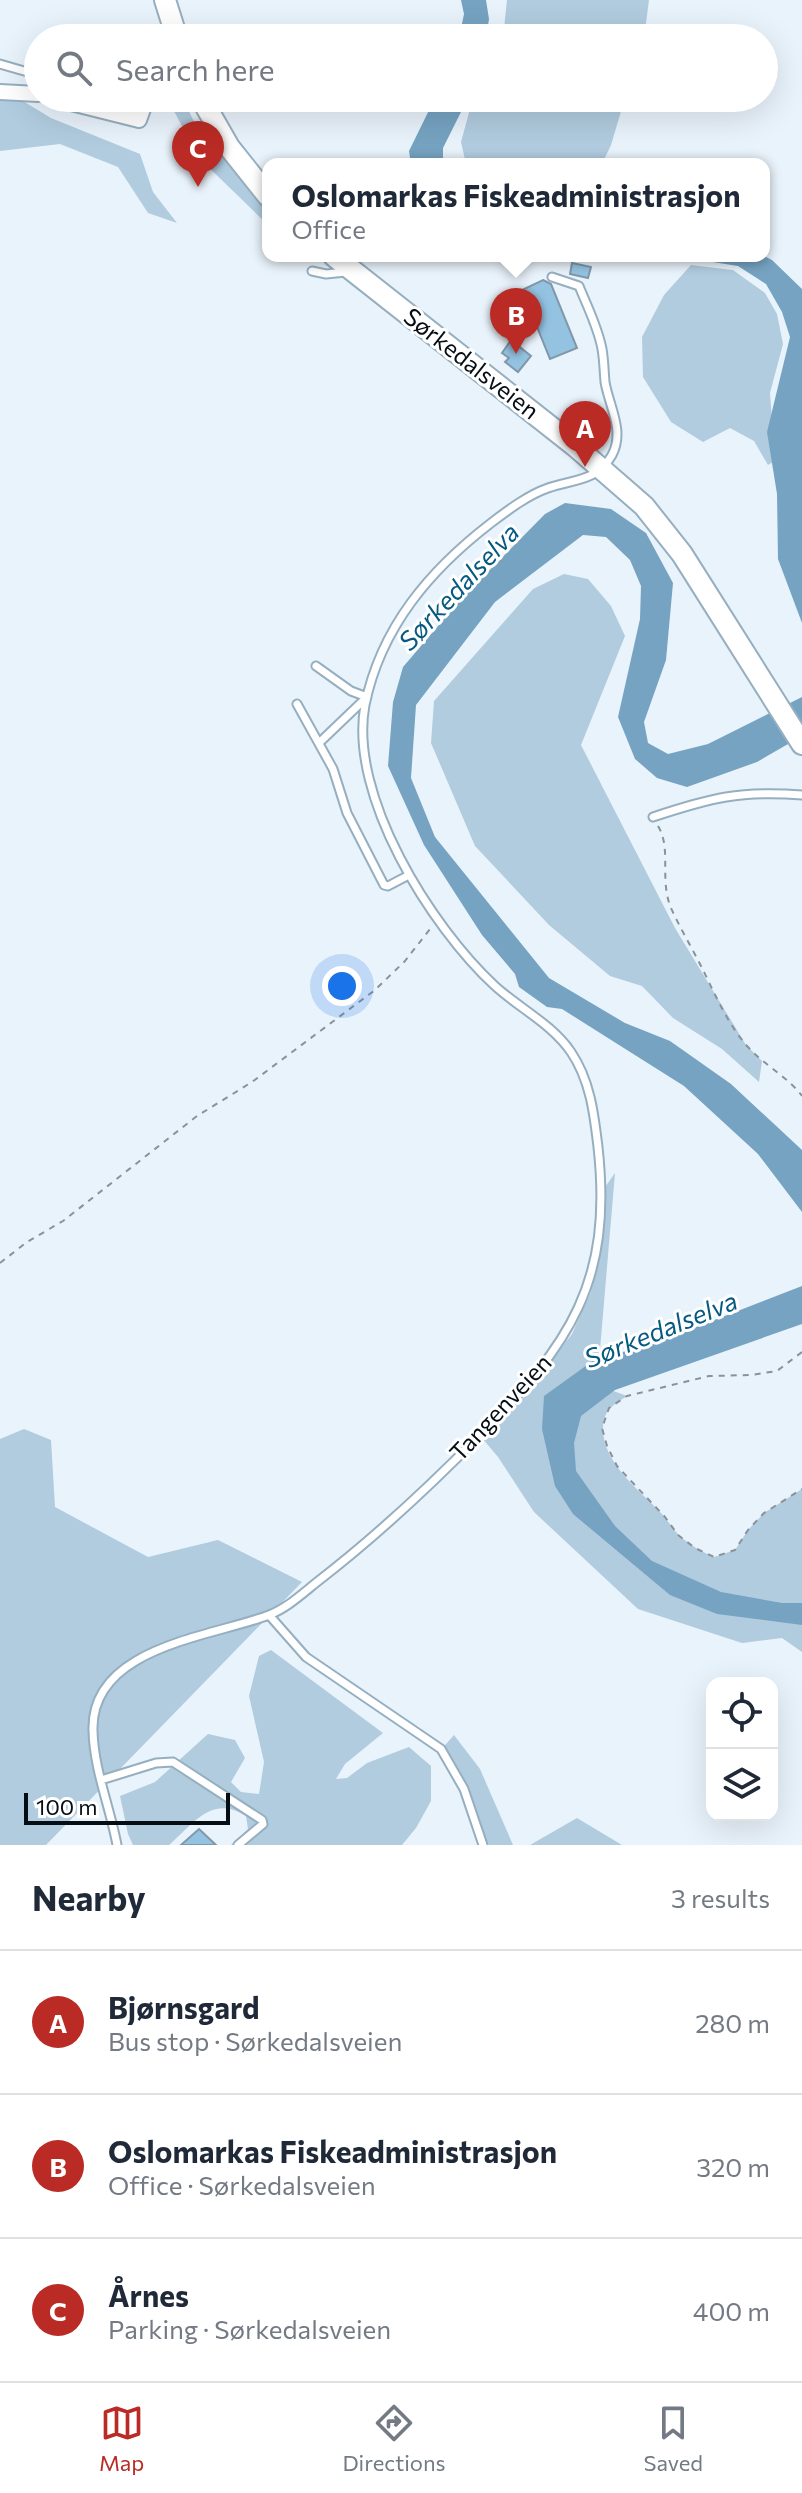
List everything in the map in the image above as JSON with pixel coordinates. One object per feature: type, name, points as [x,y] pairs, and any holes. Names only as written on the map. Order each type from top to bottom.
[{"type":"street","points":[[165,0],[170,24]]},
{"type":"street","points":[[0,92],[24,93]]},
{"type":"street","points":[[115,112],[139,120],[142,112]]},
{"type":"street","points":[[209,112],[229,147],[262,188]]},
{"type":"street","name":"Sørkedalsveien","points":[[341,262],[603,469],[644,506],[666,532],[802,744]]},
{"type":"lane","points":[[0,64],[24,71]]},
{"type":"lane","points":[[312,271],[326,274],[352,271]]},
{"type":"lane","points":[[552,277],[579,286],[602,347],[606,384],[618,429],[614,453],[603,469]]},
{"type":"lane","name":"Tangenveien","points":[[117,1845],[94,1745],[94,1716],[102,1695],[122,1670],[156,1650],[269,1615],[293,1601],[341,1563],[450,1465],[516,1399],[568,1331],[588,1290],[596,1250],[601,1175],[587,1083],[563,1042],[484,975],[409,875],[370,788],[363,741],[367,697],[398,622],[416,592],[441,563],[512,507],[548,488],[587,479],[603,469]]},
{"type":"lane","points":[[316,666],[351,691],[367,697],[320,742]]},
{"type":"lane","points":[[297,704],[333,769],[347,813],[384,885],[388,886],[409,875]]},
{"type":"lane","points":[[653,817],[712,798],[768,793],[802,795]]},
{"type":"lane","points":[[269,1615],[306,1657],[334,1679],[412,1727],[441,1749],[464,1789],[483,1845]]},
{"type":"lane","points":[[101,1780],[156,1763],[173,1762],[262,1820],[263,1824],[238,1845]]},
{"type":"path","points":[[653,817],[666,838],[664,888],[721,1007],[746,1045],[762,1061],[781,1073],[802,1096]]},
{"type":"path","points":[[0,1263],[27,1242],[63,1221],[197,1116],[252,1082],[375,990],[440,920]]},
{"type":"path","points":[[802,1352],[777,1371],[709,1376],[627,1396],[609,1408],[602,1428],[617,1466],[678,1535],[714,1557],[735,1550],[764,1513],[802,1489]]},
{"type":"shaded area","points":[[461,0],[486,0],[488,24],[462,24],[464,14]]},
{"type":"shaded area","points":[[507,0],[649,0],[646,24],[504,24]]},
{"type":"shaded area","points":[[13,95],[24,102],[24,112],[41,112],[140,154],[153,192],[177,223],[148,213],[118,167],[60,144],[0,151],[0,98]]},
{"type":"shaded area","points":[[174,112],[189,112],[199,133],[217,146],[262,202],[262,219],[199,158]]},
{"type":"shaded area","points":[[428,112],[461,112],[443,148],[443,158],[410,158],[409,151]]},
{"type":"shaded area","points":[[469,112],[621,112],[605,158],[465,158],[461,142]]},
{"type":"shaded area","points":[[770,259],[802,289],[802,623],[778,559],[777,494],[767,432],[790,337],[782,312],[766,284],[738,266],[713,262],[770,262]]},
{"type":"shaded area","points":[[691,265],[733,270],[765,293],[777,314],[783,344],[770,393],[772,421],[781,457],[768,465],[754,441],[730,428],[703,442],[671,422],[643,377],[642,337],[664,295]]},
{"type":"shaded area","points":[[565,503],[611,509],[646,533],[673,583],[666,660],[644,722],[648,743],[668,754],[708,744],[802,697],[802,736],[757,762],[687,787],[657,778],[635,759],[618,717],[640,619],[641,586],[630,560],[606,537],[583,535],[495,602],[416,705],[411,778],[435,837],[549,978],[625,1023],[670,1041],[731,1084],[802,1150],[802,1212],[758,1154],[684,1086],[562,1009],[547,1007],[519,987],[515,974],[482,935],[424,845],[388,766],[393,702],[403,667],[462,598],[545,514]]},
{"type":"shaded area","points":[[564,574],[588,579],[611,606],[625,636],[581,745],[675,928],[746,1045],[762,1061],[759,1082],[722,1049],[673,1018],[642,986],[610,976],[549,925],[475,846],[431,743],[434,701],[533,589]]},
{"type":"shaded area","points":[[615,1173],[597,1385],[627,1396],[613,1405],[604,1418],[603,1429],[609,1454],[679,1535],[714,1557],[735,1550],[764,1513],[802,1489],[802,1652],[782,1638],[742,1643],[638,1609],[534,1512],[482,1438],[520,1402],[572,1334],[591,1292],[603,1190]]},
{"type":"shaded area","points":[[802,1286],[802,1324],[615,1390],[581,1416],[574,1443],[576,1471],[615,1526],[652,1561],[721,1592],[782,1603],[802,1603],[802,1625],[717,1614],[670,1595],[573,1514],[555,1486],[542,1429],[544,1396],[594,1360],[655,1343]]},
{"type":"shaded area","points":[[24,1429],[51,1440],[55,1507],[148,1557],[218,1540],[302,1582],[46,1845],[0,1845],[0,1439]]},
{"type":"shaded area","points":[[271,1650],[383,1733],[345,1764],[336,1779],[347,1778],[367,1763],[409,1747],[431,1766],[431,1801],[416,1828],[402,1845],[231,1845],[248,1829],[246,1816],[223,1808],[195,1820],[169,1845],[133,1845],[120,1796],[155,1782],[208,1734],[235,1740],[245,1758],[231,1782],[241,1792],[259,1794],[264,1762],[249,1696],[259,1656]]},
{"type":"shaded area","points":[[454,1735],[480,1769],[513,1845],[489,1845],[440,1751]]},
{"type":"shaded area","points":[[577,1818],[622,1845],[530,1845]]},
{"type":"building","points":[[572,263],[591,267],[588,278],[570,274]]},
{"type":"building","points":[[543,280],[551,284],[577,348],[550,359],[522,290]]},
{"type":"building","points":[[511,340],[531,356],[518,372],[505,362],[509,358],[502,353]]},
{"type":"building","points":[[199,1829],[216,1845],[181,1845]]},
{"type":"place","name":"Årnes","points":[[198,187]]},
{"type":"place","name":"Oslomarkas Fiskeadministrasjon","points":[[516,354]]},
{"type":"place","name":"Bjørnsgard","points":[[585,467]]},
{"type":"water label","name":"Sørkedalselva","points":[[459,587]]},
{"type":"water label","name":"Sørkedalselva","points":[[661,1330]]}]
